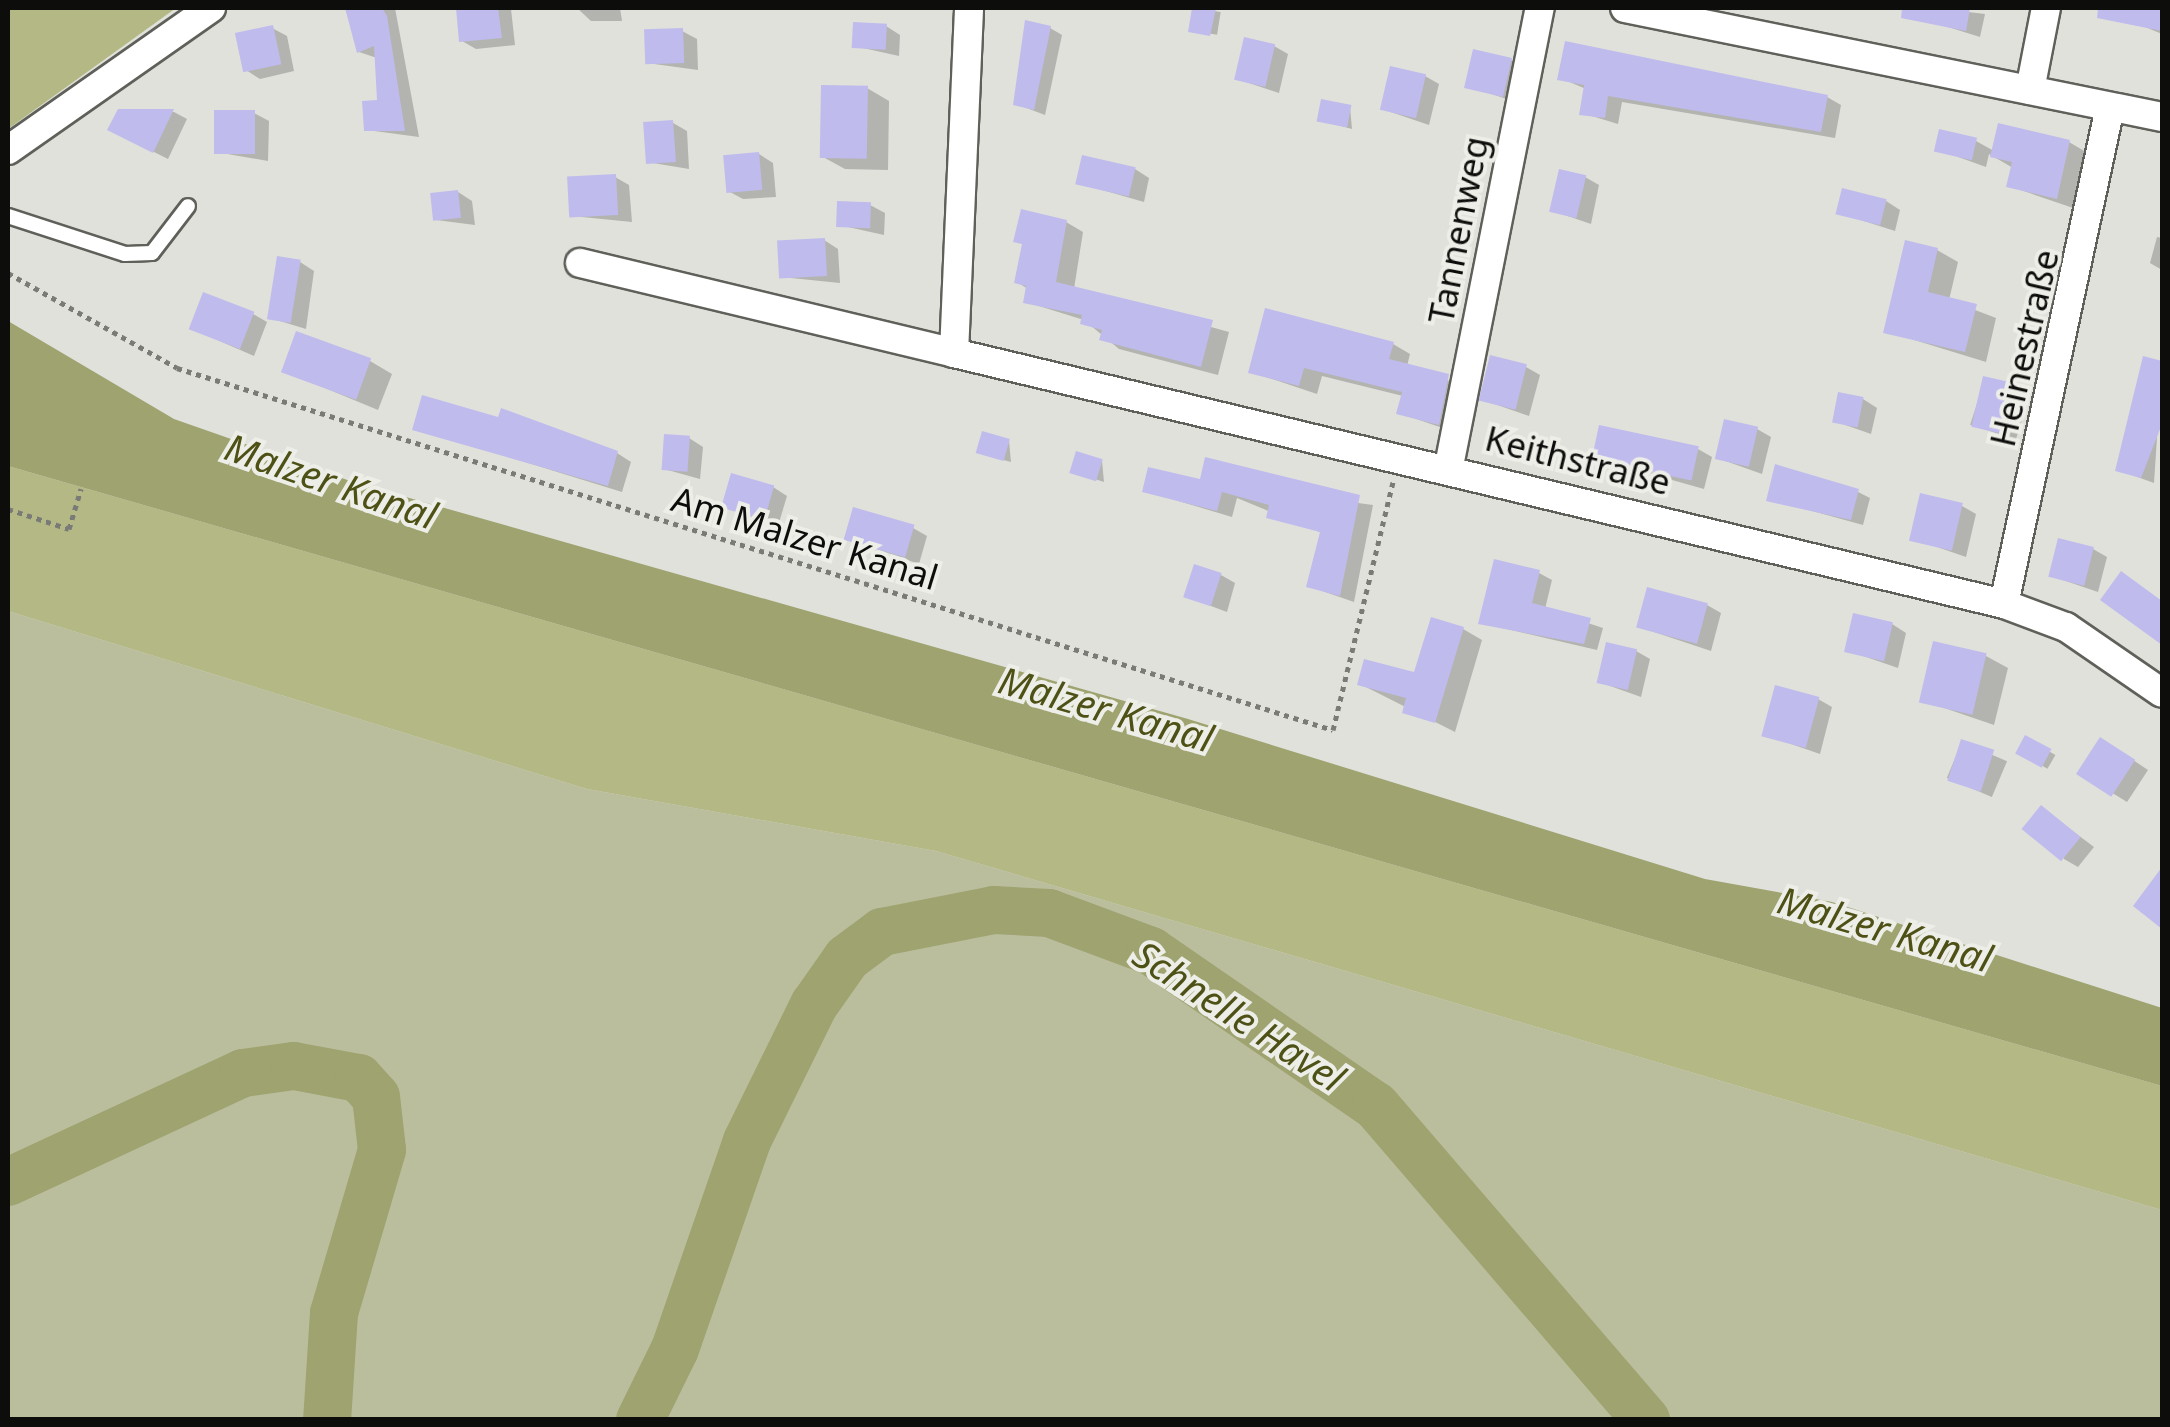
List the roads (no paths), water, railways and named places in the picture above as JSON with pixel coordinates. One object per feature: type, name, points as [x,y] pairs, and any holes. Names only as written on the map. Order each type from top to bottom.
[{"type":"street","points":[[8,150],[210,8]]},
{"type":"street","points":[[954,353],[969,8]]},
{"type":"street","name":"Tannenweg","points":[[1450,466],[1540,8]]},
{"type":"street","points":[[1624,8],[2162,116]]},
{"type":"street","points":[[2030,90],[2046,8]]},
{"type":"street","name":"Heinestraße","points":[[2004,604],[2110,107]]},
{"type":"street","name":"Keithstraße","points":[[580,262],[954,353],[1450,466],[2004,604],[2066,627],[2162,694]]},
{"type":"lane","points":[[8,216],[125,254],[152,253],[188,206]]},
{"type":"water","name":"Malzer Kanal","points":[[8,321],[174,419],[353,482],[1188,719],[1705,879],[1832,902],[2162,1008],[2162,1086],[8,466]]},
{"type":"waterway","name":"Schnelle Havel","points":[[640,1420],[675,1349],[747,1141],[814,1005],[847,958],[882,932],[994,910],[1049,913],[1151,951],[1376,1106],[1646,1420]]},
{"type":"waterway","name":"Schnelle Havel","points":[[8,1182],[243,1073],[294,1066],[359,1078],[376,1097],[382,1150],[334,1313],[327,1420]]}]
